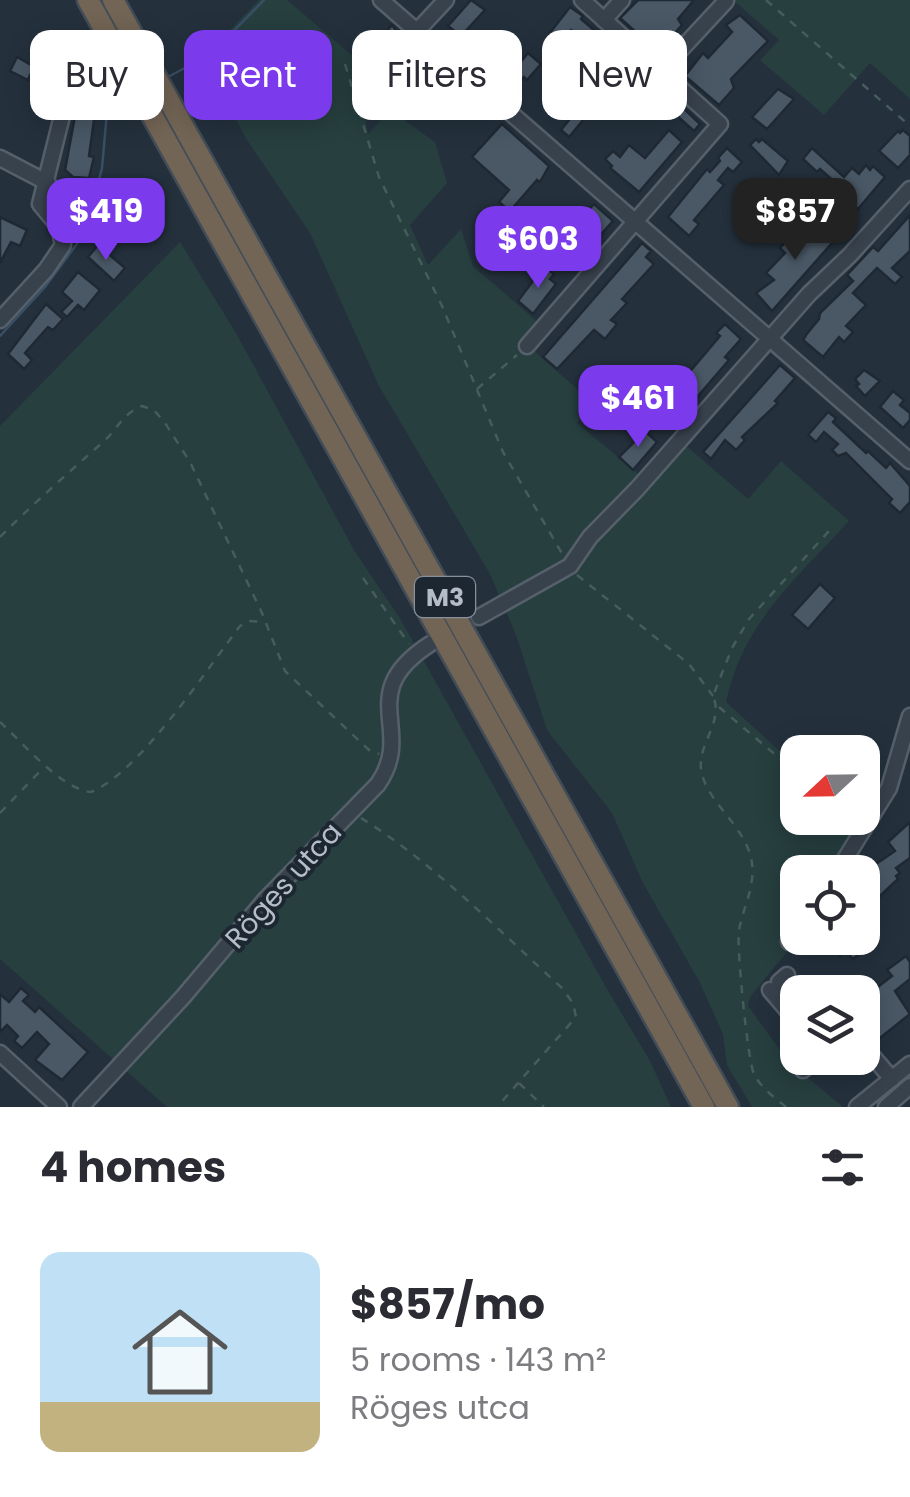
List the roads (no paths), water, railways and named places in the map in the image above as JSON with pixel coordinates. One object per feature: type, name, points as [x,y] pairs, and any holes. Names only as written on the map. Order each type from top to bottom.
[{"type":"highway","name":"M3","points":[[88,0],[109,30]]},
{"type":"highway","name":"M3","points":[[113,0],[125,30]]},
{"type":"highway","name":"M3","points":[[164,113],[728,1107]]},
{"type":"highway","name":"M3","points":[[164,115],[704,1107]]},
{"type":"street","points":[[381,0],[416,30]]},
{"type":"street","points":[[418,30],[446,0]]},
{"type":"street","points":[[582,0],[615,30]]},
{"type":"street","points":[[604,20],[622,0]]},
{"type":"street","points":[[687,44],[726,2]]},
{"type":"street","points":[[527,346],[720,124],[687,94]]},
{"type":"street","points":[[0,320],[46,270],[63,245],[59,227],[40,204],[62,120]]},
{"type":"street","points":[[520,120],[910,461]]},
{"type":"street","points":[[0,158],[48,183]]},
{"type":"street","points":[[479,617],[570,566],[590,537],[910,189]]},
{"type":"street","name":"Röges utca","points":[[81,1107],[265,900],[378,784],[390,756],[391,686],[397,672],[430,644]]},
{"type":"street","points":[[848,855],[889,788],[910,716]]},
{"type":"street","points":[[0,1053],[59,1107]]},
{"type":"street","points":[[857,1107],[910,1064]]},
{"type":"street","points":[[880,1065],[892,1079]]},
{"type":"street","points":[[886,1107],[910,1086]]},
{"type":"waterway","points":[[166,78],[211,54],[264,0]]},
{"type":"waterway","points":[[0,336],[45,287],[85,233],[102,168],[106,120]]}]
